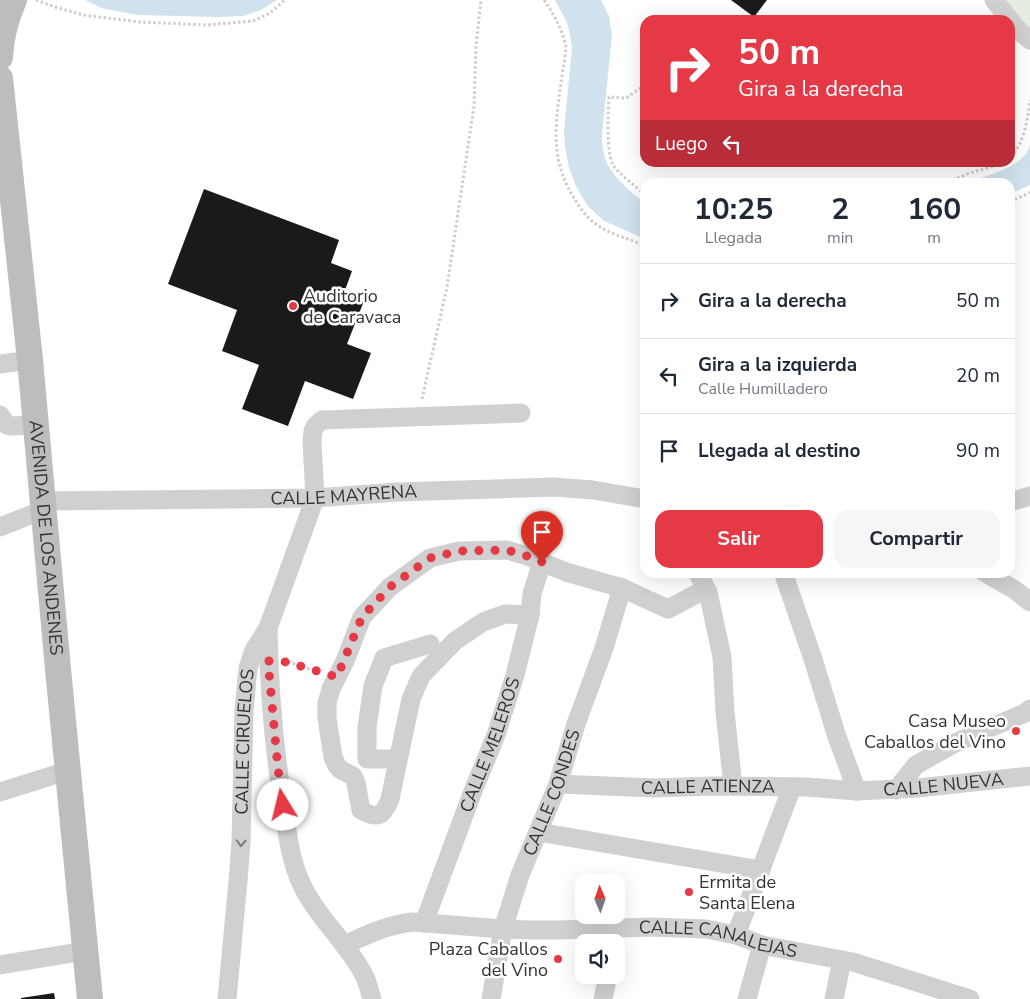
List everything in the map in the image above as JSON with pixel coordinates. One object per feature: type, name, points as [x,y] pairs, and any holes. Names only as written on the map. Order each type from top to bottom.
[{"type":"main road","points":[[0,57],[4,26],[14,0]]},
{"type":"main road","name":"AVENIDA DE LOS ANDENES","points":[[0,78],[30,360],[67,771],[90,999]]},
{"type":"street","points":[[994,0],[1006,15]]},
{"type":"street","points":[[1015,27],[1030,40]]},
{"type":"street","points":[[0,364],[30,360]]},
{"type":"street","points":[[315,498],[312,441],[313,431],[322,420],[521,413]]},
{"type":"street","points":[[0,415],[11,426],[36,425]]},
{"type":"street","name":"CALLE MAYRENA","points":[[43,506],[315,498],[398,492],[553,487],[592,490],[640,498]]},
{"type":"street","points":[[1015,500],[1030,496]]},
{"type":"street","name":"CALLE CIRUELOS","points":[[226,999],[241,842],[244,711],[248,668],[260,658],[254,650],[268,628],[315,498]]},
{"type":"street","points":[[0,527],[43,506]]},
{"type":"street","points":[[530,615],[505,614],[483,622],[455,641],[422,676],[412,699],[390,800],[380,815],[374,816],[361,810],[353,776],[341,770],[333,757],[329,736],[327,703],[362,617],[390,587],[430,558],[459,551],[507,550],[566,572],[622,588],[668,609],[701,581],[708,592],[722,657],[725,712],[733,786]]},
{"type":"street","name":"CALLE MELEROS","points":[[424,923],[496,735],[515,675],[530,615],[532,594],[542,562]]},
{"type":"street","points":[[785,578],[813,660],[836,737],[857,791]]},
{"type":"street","points":[[995,578],[1016,590],[1030,602]]},
{"type":"street","name":"CALLE CONDES","points":[[490,999],[503,929],[520,875],[558,784],[576,724],[604,648],[622,588]]},
{"type":"street","points":[[398,760],[367,759],[367,727],[374,686],[384,658],[430,644]]},
{"type":"street","points":[[260,658],[292,861],[302,884],[315,906],[345,945],[366,979],[372,999]]},
{"type":"street","points":[[896,790],[916,765],[957,742],[1025,713],[1030,709]]},
{"type":"street","points":[[0,792],[67,771]]},
{"type":"street","name":"CALLE NUEVA","points":[[857,791],[896,790],[1030,776]]},
{"type":"street","name":"CALLE ATIENZA","points":[[558,784],[654,788],[792,787],[857,791]]},
{"type":"street","points":[[736,935],[792,787]]},
{"type":"street","points":[[538,832],[761,870]]},
{"type":"street","name":"CALLE CANALEJAS","points":[[345,945],[398,923],[413,922],[606,934]]},
{"type":"street","name":"CALLE CANALEJAS","points":[[622,934],[651,927],[706,929],[736,935],[762,945],[853,962],[970,999]]},
{"type":"street","points":[[747,999],[762,945]]},
{"type":"street","points":[[0,964],[85,951]]},
{"type":"street","points":[[834,999],[842,960]]},
{"type":"street","points":[[603,999],[606,984]]},
{"type":"path","points":[[36,0],[55,8],[83,15],[140,22],[207,25],[253,21],[270,13],[285,0]]},
{"type":"path","points":[[418,416],[447,286],[473,116],[476,46],[481,0]]},
{"type":"path","points":[[544,0],[555,18],[566,48],[556,142],[566,184],[579,207],[595,224],[640,244]]},
{"type":"path","points":[[640,88],[626,98],[609,97],[608,109],[609,147],[613,165],[640,189]]},
{"type":"path","points":[[1015,151],[1026,127],[1030,100]]},
{"type":"path","points":[[958,178],[991,167]]},
{"type":"path","points":[[1015,199],[1030,192]]},
{"type":"path","points":[[260,658],[287,662],[337,677]]},
{"type":"shaded area","points":[[995,0],[1030,0],[1030,40],[1015,23],[1015,15],[1008,15]]},
{"type":"water","points":[[85,0],[277,0],[261,10],[243,16],[218,17],[137,15],[101,8]]},
{"type":"water","points":[[555,0],[601,0],[609,16],[612,35],[602,134],[603,150],[611,171],[640,199],[640,237],[604,221],[587,205],[576,186],[569,168],[564,131],[572,48],[566,20]]},
{"type":"water","points":[[1030,144],[1030,185],[1015,192],[1015,178],[981,178],[1009,167],[1015,167],[1015,163],[1027,152]]},
{"type":"building","points":[[731,0],[767,0],[756,15],[751,15]]},
{"type":"building","name":"Auditorio de Caravaca","points":[[204,189],[339,240],[331,263],[352,271],[344,293],[364,301],[347,344],[371,353],[353,399],[305,381],[288,426],[242,409],[259,365],[222,351],[237,310],[168,284]]},
{"type":"building","points":[[54,993],[55,999],[21,999],[21,998]]},
{"type":"place","name":"Auditorio de Caravaca","points":[[293,306]]},
{"type":"place","name":"Casa Museo Caballos del Vino","points":[[1016,731]]},
{"type":"place","name":"Ermita de Santa Elena","points":[[689,892]]},
{"type":"place","name":"Plaza Caballos del Vino","points":[[558,959]]},
{"type":"route","points":[[283,805],[268,661],[287,662],[337,677],[362,617],[390,587],[430,558],[459,551],[507,550],[542,562]]}]
